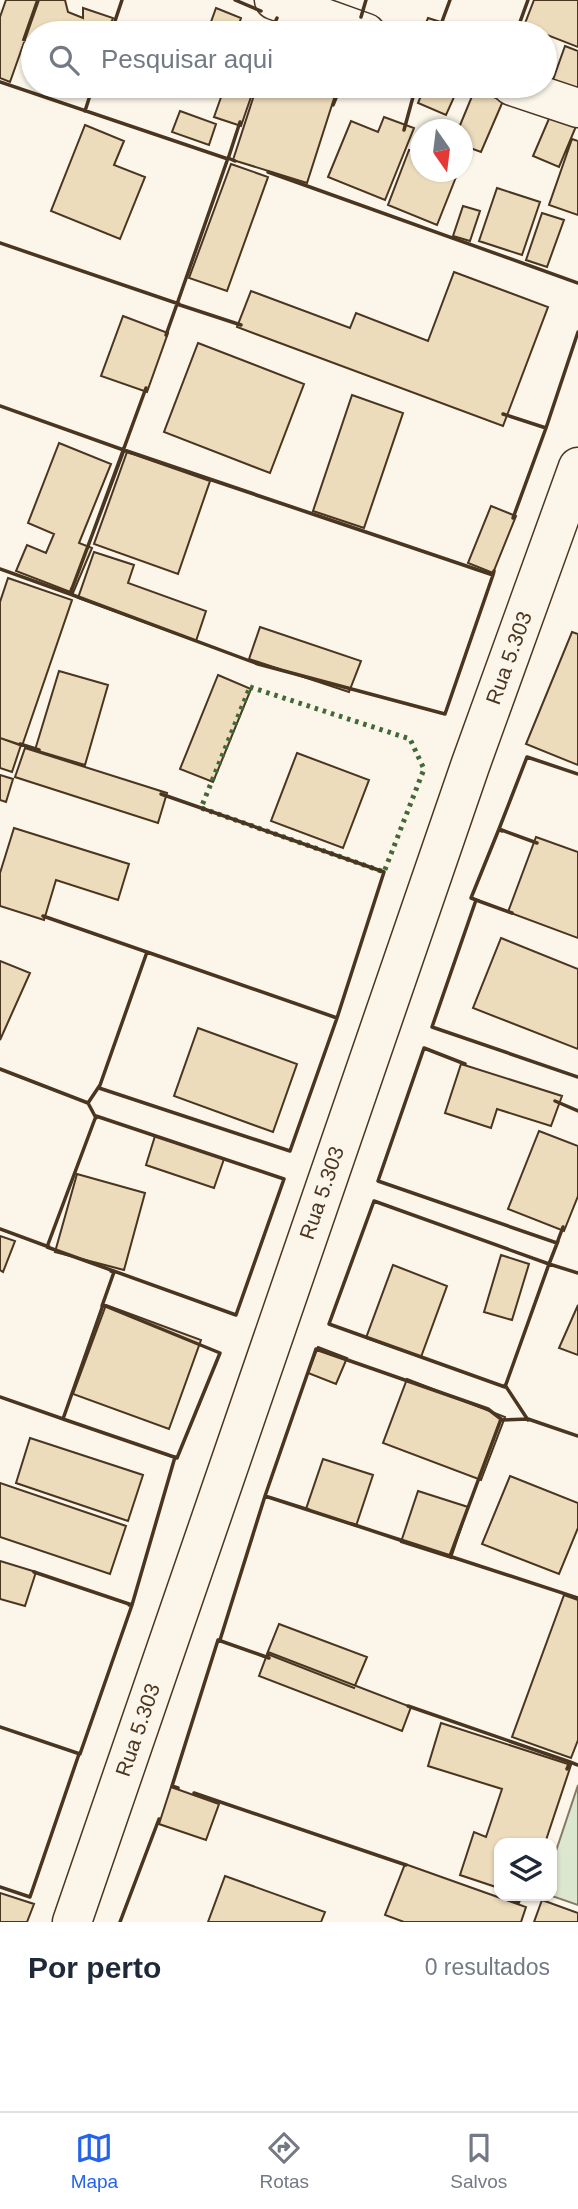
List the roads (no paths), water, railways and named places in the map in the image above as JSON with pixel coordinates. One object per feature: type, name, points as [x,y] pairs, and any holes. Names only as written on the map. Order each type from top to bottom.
[{"type":"street","points":[[274,0],[333,21]]},
{"type":"street","points":[[548,98],[578,108]]},
{"type":"street","name":"Rua 5.303","points":[[72,1922],[470,766],[578,467]]}]
